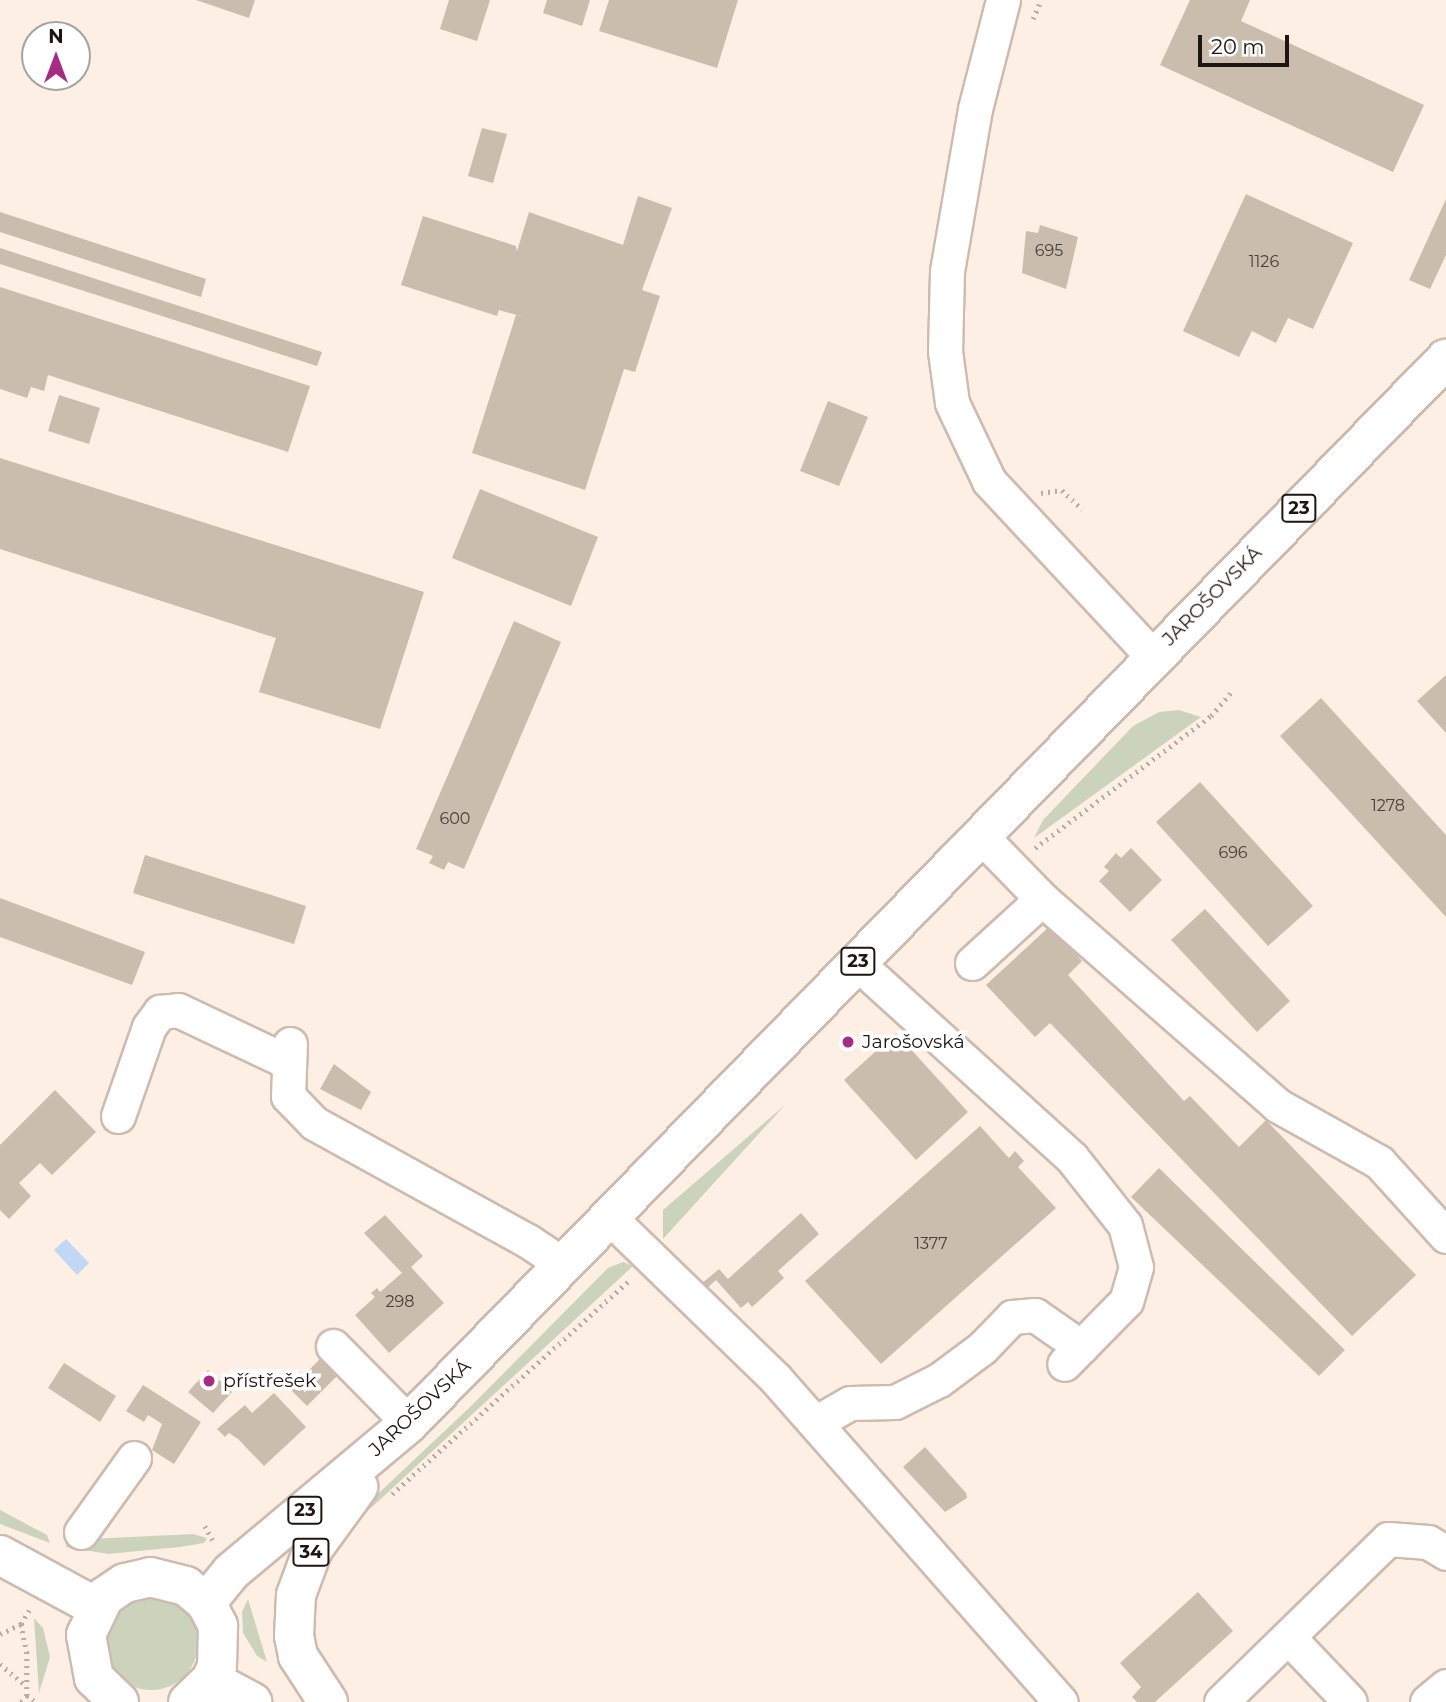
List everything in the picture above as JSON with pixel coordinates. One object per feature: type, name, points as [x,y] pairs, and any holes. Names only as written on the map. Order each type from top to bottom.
[{"type":"main road","name":"JAROŠOVSKÁ","points":[[206,1603],[232,1572],[409,1423],[1446,359]]},
{"type":"main road","name":"34","points":[[328,1702],[304,1668],[294,1636],[296,1595],[303,1569],[325,1529],[409,1423]]},
{"type":"main road","points":[[0,1555],[96,1607]]},
{"type":"main road","points":[[104,1698],[85,1650],[96,1607],[114,1589],[150,1577],[186,1586],[206,1603],[220,1640],[200,1691],[251,1702]]},
{"type":"street","points":[[1003,0],[975,109],[947,271],[945,351],[952,403],[989,481],[1153,657]]},
{"type":"street","points":[[980,835],[1042,899],[1278,1105],[1379,1162],[1446,1236]]},
{"type":"street","points":[[972,963],[1042,899]]},
{"type":"street","points":[[815,1423],[850,1403],[895,1402],[939,1380],[982,1348],[1013,1317],[1035,1315],[1073,1355],[1126,1301],[1136,1266],[1125,1225],[1072,1157],[857,963]]},
{"type":"street","points":[[118,1116],[149,1027],[160,1012],[178,1010],[289,1053],[288,1096],[314,1123],[528,1241],[564,1265]]},
{"type":"street","points":[[610,1218],[654,1258],[815,1423],[1061,1702]]},
{"type":"street","points":[[332,1346],[409,1423]]},
{"type":"street","points":[[81,1532],[134,1458]]},
{"type":"street","points":[[1221,1702],[1289,1637],[1356,1564],[1388,1539],[1428,1542],[1446,1553]]},
{"type":"street","points":[[1289,1637],[1350,1702]]},
{"type":"street","points":[[1427,1702],[1446,1686]]},
{"type":"path","points":[[1029,24],[1041,0]]},
{"type":"path","points":[[1033,489],[1041,493],[1062,490],[1082,509]]},
{"type":"path","points":[[1010,868],[1211,716],[1233,690]]},
{"type":"path","points":[[388,1498],[654,1258]]},
{"type":"path","points":[[0,1634],[21,1624],[27,1652],[27,1695],[21,1702]]},
{"type":"path","points":[[0,1664],[27,1687]]},
{"type":"path","points":[[27,1695],[35,1702]]},
{"type":"green space","points":[[1179,710],[1201,717],[1034,838],[1043,820],[1133,726],[1159,712]]},
{"type":"green space","points":[[785,1105],[663,1239],[663,1210]]},
{"type":"green space","points":[[623,1262],[633,1266],[332,1544],[330,1539],[470,1407],[608,1268]]},
{"type":"green space","points":[[0,1510],[47,1535],[50,1543],[0,1524]]},
{"type":"green space","points":[[193,1534],[207,1538],[204,1543],[180,1547],[108,1554],[66,1547],[68,1540]]},
{"type":"green space","points":[[151,1596],[169,1599],[184,1610],[195,1625],[198,1643],[195,1661],[184,1676],[169,1687],[151,1690],[133,1687],[118,1676],[107,1661],[104,1643],[107,1625],[118,1610],[133,1599]]},
{"type":"green space","points":[[248,1599],[267,1662],[257,1656],[243,1633],[242,1612]]},
{"type":"green space","points":[[34,1618],[43,1628],[50,1657],[39,1693]]},
{"type":"water","points":[[66,1239],[89,1263],[77,1275],[54,1250]]},
{"type":"building","points":[[196,0],[255,0],[249,18]]},
{"type":"building","points":[[449,0],[490,0],[477,41],[440,29]]},
{"type":"building","points":[[547,0],[590,0],[582,26],[543,13]]},
{"type":"building","points":[[609,0],[738,0],[717,68],[599,31]]},
{"type":"building","points":[[1190,0],[1250,0],[1241,21],[1424,105],[1393,172],[1160,65]]},
{"type":"building","points":[[482,128],[507,134],[493,183],[468,176]]},
{"type":"building","points":[[1246,194],[1353,243],[1313,329],[1288,318],[1276,343],[1252,331],[1239,357],[1183,331]]},
{"type":"building","points":[[638,196],[672,208],[642,290],[660,296],[635,372],[624,369],[585,490],[472,453],[516,315],[527,318],[499,310],[497,316],[401,285],[423,216],[516,246],[517,251],[529,212],[623,245]]},
{"type":"building","points":[[1446,199],[1446,255],[1430,289],[1409,280]]},
{"type":"building","points":[[0,212],[206,279],[201,297],[0,232]]},
{"type":"building","points":[[1040,225],[1078,237],[1066,289],[1022,273],[1026,231],[1038,233]]},
{"type":"building","points":[[0,248],[322,352],[317,366],[0,264]]},
{"type":"building","points":[[0,287],[310,386],[288,452],[48,375],[44,391],[31,387],[27,398],[0,389]]},
{"type":"building","points":[[59,395],[100,408],[89,444],[48,431]]},
{"type":"building","points":[[828,401],[868,417],[839,486],[800,471]]},
{"type":"building","points":[[0,458],[424,592],[380,729],[259,692],[276,638],[0,549]]},
{"type":"building","points":[[480,489],[598,537],[571,606],[452,558]]},
{"type":"building","points":[[514,621],[561,642],[464,869],[448,862],[444,870],[429,863],[433,856],[416,849]]},
{"type":"building","points":[[1446,675],[1446,733],[1417,701]]},
{"type":"building","points":[[1321,698],[1446,835],[1446,917],[1280,736]]},
{"type":"building","points":[[1200,782],[1313,906],[1268,946],[1156,822]]},
{"type":"building","points":[[1131,848],[1162,880],[1130,912],[1099,881],[1109,871],[1104,867],[1116,853],[1121,858]]},
{"type":"building","points":[[145,855],[306,906],[294,944],[133,893]]},
{"type":"building","points":[[0,898],[145,952],[132,985],[0,937]]},
{"type":"building","points":[[1205,909],[1290,1001],[1257,1032],[1171,940]]},
{"type":"building","points":[[1050,926],[1082,961],[1068,975],[1184,1101],[1190,1096],[1239,1147],[1266,1120],[1416,1275],[1352,1336],[1050,1023],[1035,1037],[986,985]]},
{"type":"building","points":[[896,1033],[968,1112],[916,1160],[844,1080]]},
{"type":"building","points":[[334,1064],[371,1092],[361,1110],[320,1089]]},
{"type":"building","points":[[55,1090],[96,1132],[52,1175],[40,1163],[19,1183],[31,1196],[9,1219],[0,1210],[0,1145]]},
{"type":"building","points":[[980,1126],[1009,1158],[1015,1151],[1024,1161],[1018,1167],[1056,1208],[881,1364],[805,1281]]},
{"type":"building","points":[[1159,1168],[1345,1350],[1319,1376],[1131,1197]]},
{"type":"building","points":[[801,1213],[819,1234],[778,1271],[784,1278],[752,1307],[748,1302],[741,1308],[716,1280],[706,1289],[701,1284],[719,1269],[728,1279]]},
{"type":"building","points":[[385,1215],[423,1256],[411,1267],[444,1303],[389,1353],[355,1315],[375,1297],[371,1293],[377,1288],[380,1292],[402,1273],[364,1233]]},
{"type":"building","points":[[325,1354],[342,1371],[307,1406],[290,1389]]},
{"type":"building","points":[[64,1363],[116,1396],[100,1422],[48,1388]]},
{"type":"building","name":"přístřešek","points":[[208,1370],[232,1392],[213,1413],[188,1392]]},
{"type":"building","points":[[143,1385],[201,1422],[174,1464],[152,1450],[162,1424],[148,1415],[144,1422],[126,1411]]},
{"type":"building","points":[[274,1393],[306,1427],[264,1466],[238,1439],[229,1433],[225,1437],[217,1429],[245,1405],[252,1413]]},
{"type":"building","points":[[925,1447],[966,1493],[967,1498],[945,1512],[903,1467]]},
{"type":"building","points":[[1198,1592],[1233,1631],[1155,1702],[1137,1702],[1132,1697],[1141,1687],[1120,1663]]},
{"type":"place","name":"Jarošovská","points":[[848,1042]]},
{"type":"place","name":"přístřešek","points":[[209,1381]]}]
